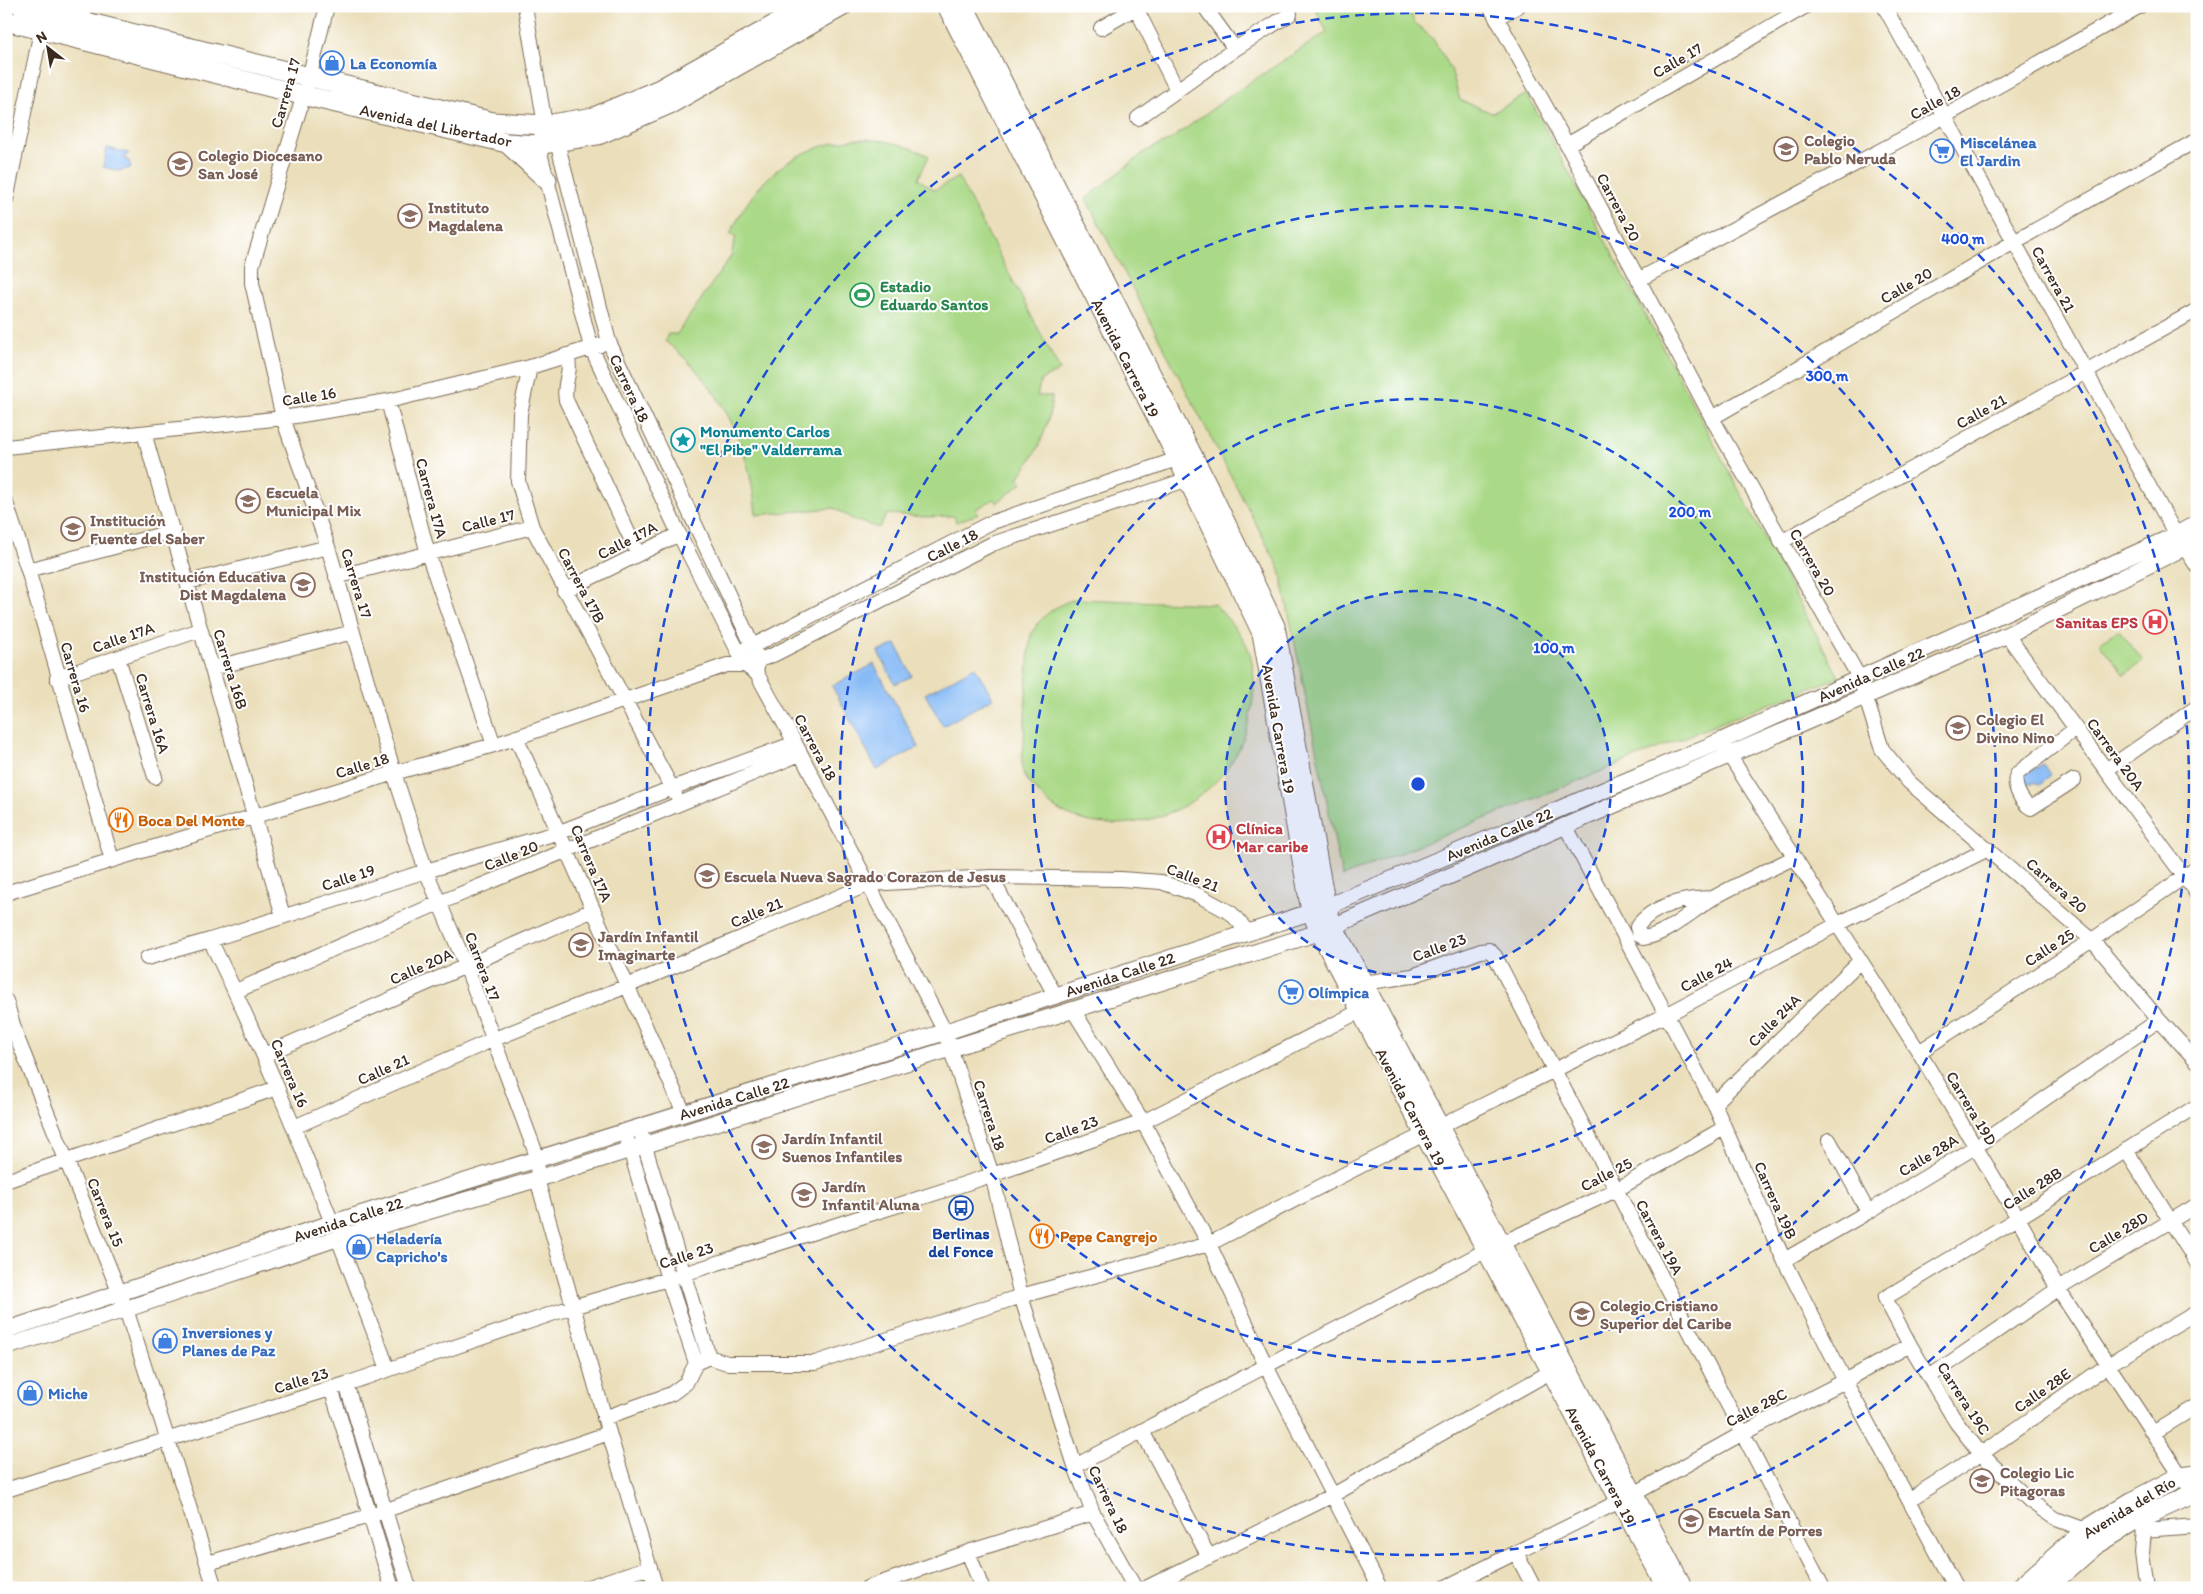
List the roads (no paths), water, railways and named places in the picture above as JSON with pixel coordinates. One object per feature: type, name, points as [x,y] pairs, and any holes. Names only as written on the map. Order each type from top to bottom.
[{"type":"main road","name":"Avenida del Libertador","points":[[21,6],[45,9],[507,143],[548,143],[598,135],[672,103],[843,6]]},
{"type":"main road","name":"Avenida del Libertador","points":[[6,21],[41,31],[306,86],[493,122],[545,125],[594,117],[660,89],[808,6]]},
{"type":"main road","name":"Avenida Carrera 19","points":[[947,6],[1195,477],[1262,633],[1319,909],[1326,929],[1360,1011],[1432,1131]]},
{"type":"main road","name":"Avenida Carrera 19","points":[[964,6],[1184,456]]},
{"type":"main road","points":[[507,143],[546,180]]},
{"type":"main road","name":"Avenida Carrera 19","points":[[1326,929],[1363,983],[1432,1131],[1627,1498],[1667,1588]]},
{"type":"main road","name":"Avenida Carrera 19","points":[[1493,1247],[1552,1371],[1683,1588]]},
{"type":"main road","name":"Avenida del Río","points":[[2020,1588],[2086,1530],[2133,1501],[2189,1475]]},
{"type":"main road","name":"Avenida del Río","points":[[2046,1588],[2094,1546],[2144,1523],[2195,1492]]},
{"type":"street","name":"Carrera 17","points":[[327,6],[306,86],[252,266],[252,283],[283,418],[328,547],[394,773],[426,870],[466,966],[492,1040],[538,1159]]},
{"type":"street","points":[[525,6],[548,143]]},
{"type":"street","points":[[1204,6],[1236,49]]},
{"type":"street","points":[[1493,12],[1518,6]]},
{"type":"street","name":"Calle 17","points":[[1567,144],[1806,6]]},
{"type":"street","name":"Carrera 21","points":[[1884,6],[2086,373],[2186,542],[2197,566]]},
{"type":"street","name":"Calle 18","points":[[1638,280],[1945,116],[2140,6]]},
{"type":"street","points":[[1101,28],[1137,7],[1177,90]]},
{"type":"street","name":"Carrera 20","points":[[1493,12],[1567,144],[1712,418],[1860,679],[1882,749],[1910,782],[2092,940],[2159,1020],[2197,1061]]},
{"type":"street","points":[[1138,118],[1236,49],[1290,14]]},
{"type":"street","points":[[6,200],[41,31]]},
{"type":"street","name":"Calle 20","points":[[1712,418],[2014,242],[2197,140]]},
{"type":"street","name":"Carrera 18","points":[[548,143],[546,180],[591,347],[679,534],[749,656]]},
{"type":"street","name":"Carrera 18","points":[[548,143],[609,342],[757,674],[869,884],[947,1040],[992,1175],[1021,1296],[1075,1466],[1093,1513],[1135,1588]]},
{"type":"street","name":"Calle 21","points":[[1781,542],[2197,310]]},
{"type":"street","name":"Calle 16","points":[[7,443],[144,433],[283,418],[388,401],[530,367],[609,342]]},
{"type":"street","points":[[567,355],[570,374],[564,392],[566,400],[638,554]]},
{"type":"street","name":"Carrera 17B","points":[[530,367],[520,414],[518,481],[532,527],[564,591],[625,699],[679,804]]},
{"type":"street","name":"Carrera 17A","points":[[388,401],[428,554],[494,745]]},
{"type":"street","name":"Carrera 16B","points":[[144,433],[174,531],[200,630],[213,668],[283,916]]},
{"type":"street","name":"Calle 18","points":[[6,893],[394,773],[494,745],[727,665],[749,656],[990,523],[1184,456]]},
{"type":"street","name":"Calle 18","points":[[749,656],[773,655],[992,544],[1195,477]]},
{"type":"street","name":"Carrera 16","points":[[6,503],[28,570],[112,860]]},
{"type":"street","name":"Avenida Calle 22","points":[[6,1330],[335,1230],[537,1179],[947,1040],[1055,995],[1319,909],[1724,748],[1866,697],[2007,635],[2186,542],[2197,523]]},
{"type":"street","name":"Calle 17","points":[[336,577],[532,527]]},
{"type":"street","points":[[28,570],[174,531]]},
{"type":"street","name":"Calle 17A","points":[[564,591],[679,534]]},
{"type":"street","name":"Avenida Calle 22","points":[[6,1347],[126,1309],[335,1230],[538,1159],[684,1113],[947,1040],[1073,1010],[1326,929],[1565,825],[1724,748],[1860,679],[2186,542]]},
{"type":"street","points":[[188,582],[328,547]]},
{"type":"street","name":"Calle 17A","points":[[58,678],[200,630]]},
{"type":"street","points":[[213,668],[353,632]]},
{"type":"street","name":"Carrera 20A","points":[[2007,635],[2197,894]]},
{"type":"street","name":"Carrera 16A","points":[[118,658],[155,777]]},
{"type":"street","points":[[2106,770],[2197,707]]},
{"type":"street","points":[[2074,780],[2031,808],[2026,805],[2015,784],[2014,778],[2018,772],[2076,729]]},
{"type":"street","name":"Carrera 17A","points":[[516,737],[684,1113]]},
{"type":"street","points":[[560,832],[672,788],[798,748]]},
{"type":"street","name":"Calle 20","points":[[236,991],[439,903],[679,804],[798,748]]},
{"type":"street","name":"Carrera 19D","points":[[1724,748],[1919,1052],[2058,1289],[2153,1433],[2189,1475],[2195,1492]]},
{"type":"street","name":"Carrera 19B","points":[[1565,825],[1668,1014],[1714,1104],[1784,1260],[1956,1588]]},
{"type":"street","name":"Calle 19","points":[[147,958],[210,940],[426,870],[560,832]]},
{"type":"street","name":"Calle 24","points":[[709,1357],[727,1363],[815,1363],[1021,1296],[1209,1244],[1378,1156],[1668,1014],[1836,925],[1988,849]]},
{"type":"street","points":[[1713,898],[1695,898],[1658,910],[1642,920],[1637,927],[1639,934],[1644,938],[1650,937],[1673,925],[1713,898],[1793,858]]},
{"type":"street","name":"Calle 25","points":[[1919,1052],[2092,940],[2197,868]]},
{"type":"street","points":[[991,877],[1055,995]]},
{"type":"street","name":"Calle 21","points":[[294,1127],[492,1040],[627,986],[869,884],[991,877],[1121,879],[1161,882],[1198,895],[1231,913],[1248,932]]},
{"type":"street","name":"Calle 20A","points":[[264,1055],[593,910]]},
{"type":"street","name":"Carrera 16","points":[[210,940],[236,991],[294,1127],[388,1369]]},
{"type":"street","name":"Calle 23","points":[[1363,983],[1412,976],[1481,950],[1489,950],[1494,956]]},
{"type":"street","name":"Carrera 19A","points":[[1494,956],[1823,1588]]},
{"type":"street","name":"Calle 24A","points":[[1714,1104],[1860,961]]},
{"type":"street","name":"Carrera 15","points":[[6,1001],[11,1036],[66,1160],[126,1309],[215,1588]]},
{"type":"street","points":[[1073,1010],[1142,1122],[1209,1244],[1266,1366],[1380,1588]]},
{"type":"street","name":"Calle 23","points":[[6,1490],[346,1384],[572,1308],[992,1175],[1142,1122],[1360,1011]]},
{"type":"street","name":"Calle 28A","points":[[1784,1260],[1975,1147],[2159,1020]]},
{"type":"street","points":[[6,1181],[277,1088]]},
{"type":"street","name":"Calle 28B","points":[[1885,1298],[2018,1218],[2197,1106]]},
{"type":"street","name":"Calle 25","points":[[1075,1466],[1493,1247],[1616,1190],[1724,1128]]},
{"type":"street","points":[[604,1418],[672,1394],[686,1383],[696,1363],[709,1357],[683,1274],[632,1130]]},
{"type":"street","points":[[1829,1140],[1868,1212]]},
{"type":"street","points":[[637,1146],[668,1279],[696,1363]]},
{"type":"street","points":[[2126,1150],[2197,1263]]},
{"type":"street","points":[[538,1159],[537,1179],[572,1308],[656,1588]]},
{"type":"street","name":"Calle 28D","points":[[1929,1377],[2058,1289],[2197,1205]]},
{"type":"street","name":"Carrera 19C","points":[[1885,1298],[1910,1345],[1956,1422],[1981,1454],[2030,1501],[2056,1519],[2086,1530]]},
{"type":"street","name":"Calle 28E","points":[[1910,1499],[1981,1454],[2108,1365],[2197,1312]]},
{"type":"street","name":"Calle 28C","points":[[1444,1588],[1627,1498],[1742,1433],[1846,1381],[1910,1345]]},
{"type":"street","points":[[1146,1588],[1333,1495],[1552,1371]]},
{"type":"street","points":[[346,1384],[409,1588]]},
{"type":"street","points":[[331,1388],[392,1588]]},
{"type":"street","points":[[2153,1433],[2197,1406]]},
{"type":"street","points":[[1142,1431],[1209,1557]]},
{"type":"street","points":[[208,1563],[369,1516],[608,1433]]},
{"type":"street","points":[[867,1588],[898,1583],[968,1552],[1093,1513]]},
{"type":"street","points":[[2147,1588],[2142,1554],[2144,1523],[2197,1526]]},
{"type":"street","points":[[968,1552],[982,1588]]},
{"type":"street","points":[[1516,1553],[1534,1588]]},
{"type":"street","points":[[585,1588],[650,1567]]},
{"type":"water","points":[[107,148],[129,153],[124,158],[129,161],[131,168],[120,171],[103,167]]},
{"type":"water","points":[[896,644],[912,676],[895,684],[878,652]]},
{"type":"water","points":[[874,664],[919,747],[877,770],[832,686]]},
{"type":"water","points":[[975,667],[993,698],[943,726],[925,694]]},
{"type":"water","points":[[2043,764],[2051,776],[2039,785],[2034,782],[2027,784],[2022,776]]},
{"type":"place","name":"La Economía","points":[[332,63]]},
{"type":"place","name":"Colegio Pablo Neruda","points":[[1786,149]]},
{"type":"place","name":"Miscelánea El Jardin","points":[[1942,151]]},
{"type":"place","name":"Colegio Diocesano San José","points":[[180,164]]},
{"type":"place","name":"Instituto Magdalena","points":[[410,216]]},
{"type":"place","name":"Estadio Eduardo Santos","points":[[862,295]]},
{"type":"place","name":"Monumento Carlos \"El Pibe\" Valderrama","points":[[683,440]]},
{"type":"place","name":"Escuela Municipal Mix","points":[[248,501]]},
{"type":"place","name":"Institución Fuente del Saber","points":[[73,529]]},
{"type":"place","name":"Institución Educativa Dist Magdalena","points":[[303,585]]},
{"type":"place","name":"Sanitas EPS","points":[[2155,622]]},
{"type":"place","name":"Colegio El Divino Nino","points":[[1958,728]]},
{"type":"place","name":"Boca Del Monte","points":[[121,820]]},
{"type":"place","name":"Clínica Mar caribe","points":[[1219,837]]},
{"type":"place","name":"Escuela Nueva Sagrado Corazon de Jesus","points":[[707,876]]},
{"type":"place","name":"Jardín Infantil Imaginarte","points":[[581,945]]},
{"type":"place","name":"Olímpica","points":[[1291,992]]},
{"type":"place","name":"Jardín Infantil Suenos Infantiles","points":[[764,1147]]},
{"type":"place","name":"Jardín Infantil Aluna","points":[[804,1195]]},
{"type":"place","name":"Berlinas del Fonce","points":[[961,1208]]},
{"type":"place","name":"Pepe Cangrejo","points":[[1042,1236]]},
{"type":"place","name":"Heladería Capricho's","points":[[359,1247]]},
{"type":"place","name":"Colegio Cristiano Superior del Caribe","points":[[1582,1314]]},
{"type":"place","name":"Inversiones y Planes de Paz","points":[[165,1341]]},
{"type":"place","name":"Miche","points":[[30,1393]]},
{"type":"place","name":"Colegio Lic Pitagoras","points":[[1982,1481]]},
{"type":"place","name":"Escuela San Martín de Porres","points":[[1691,1521]]}]
